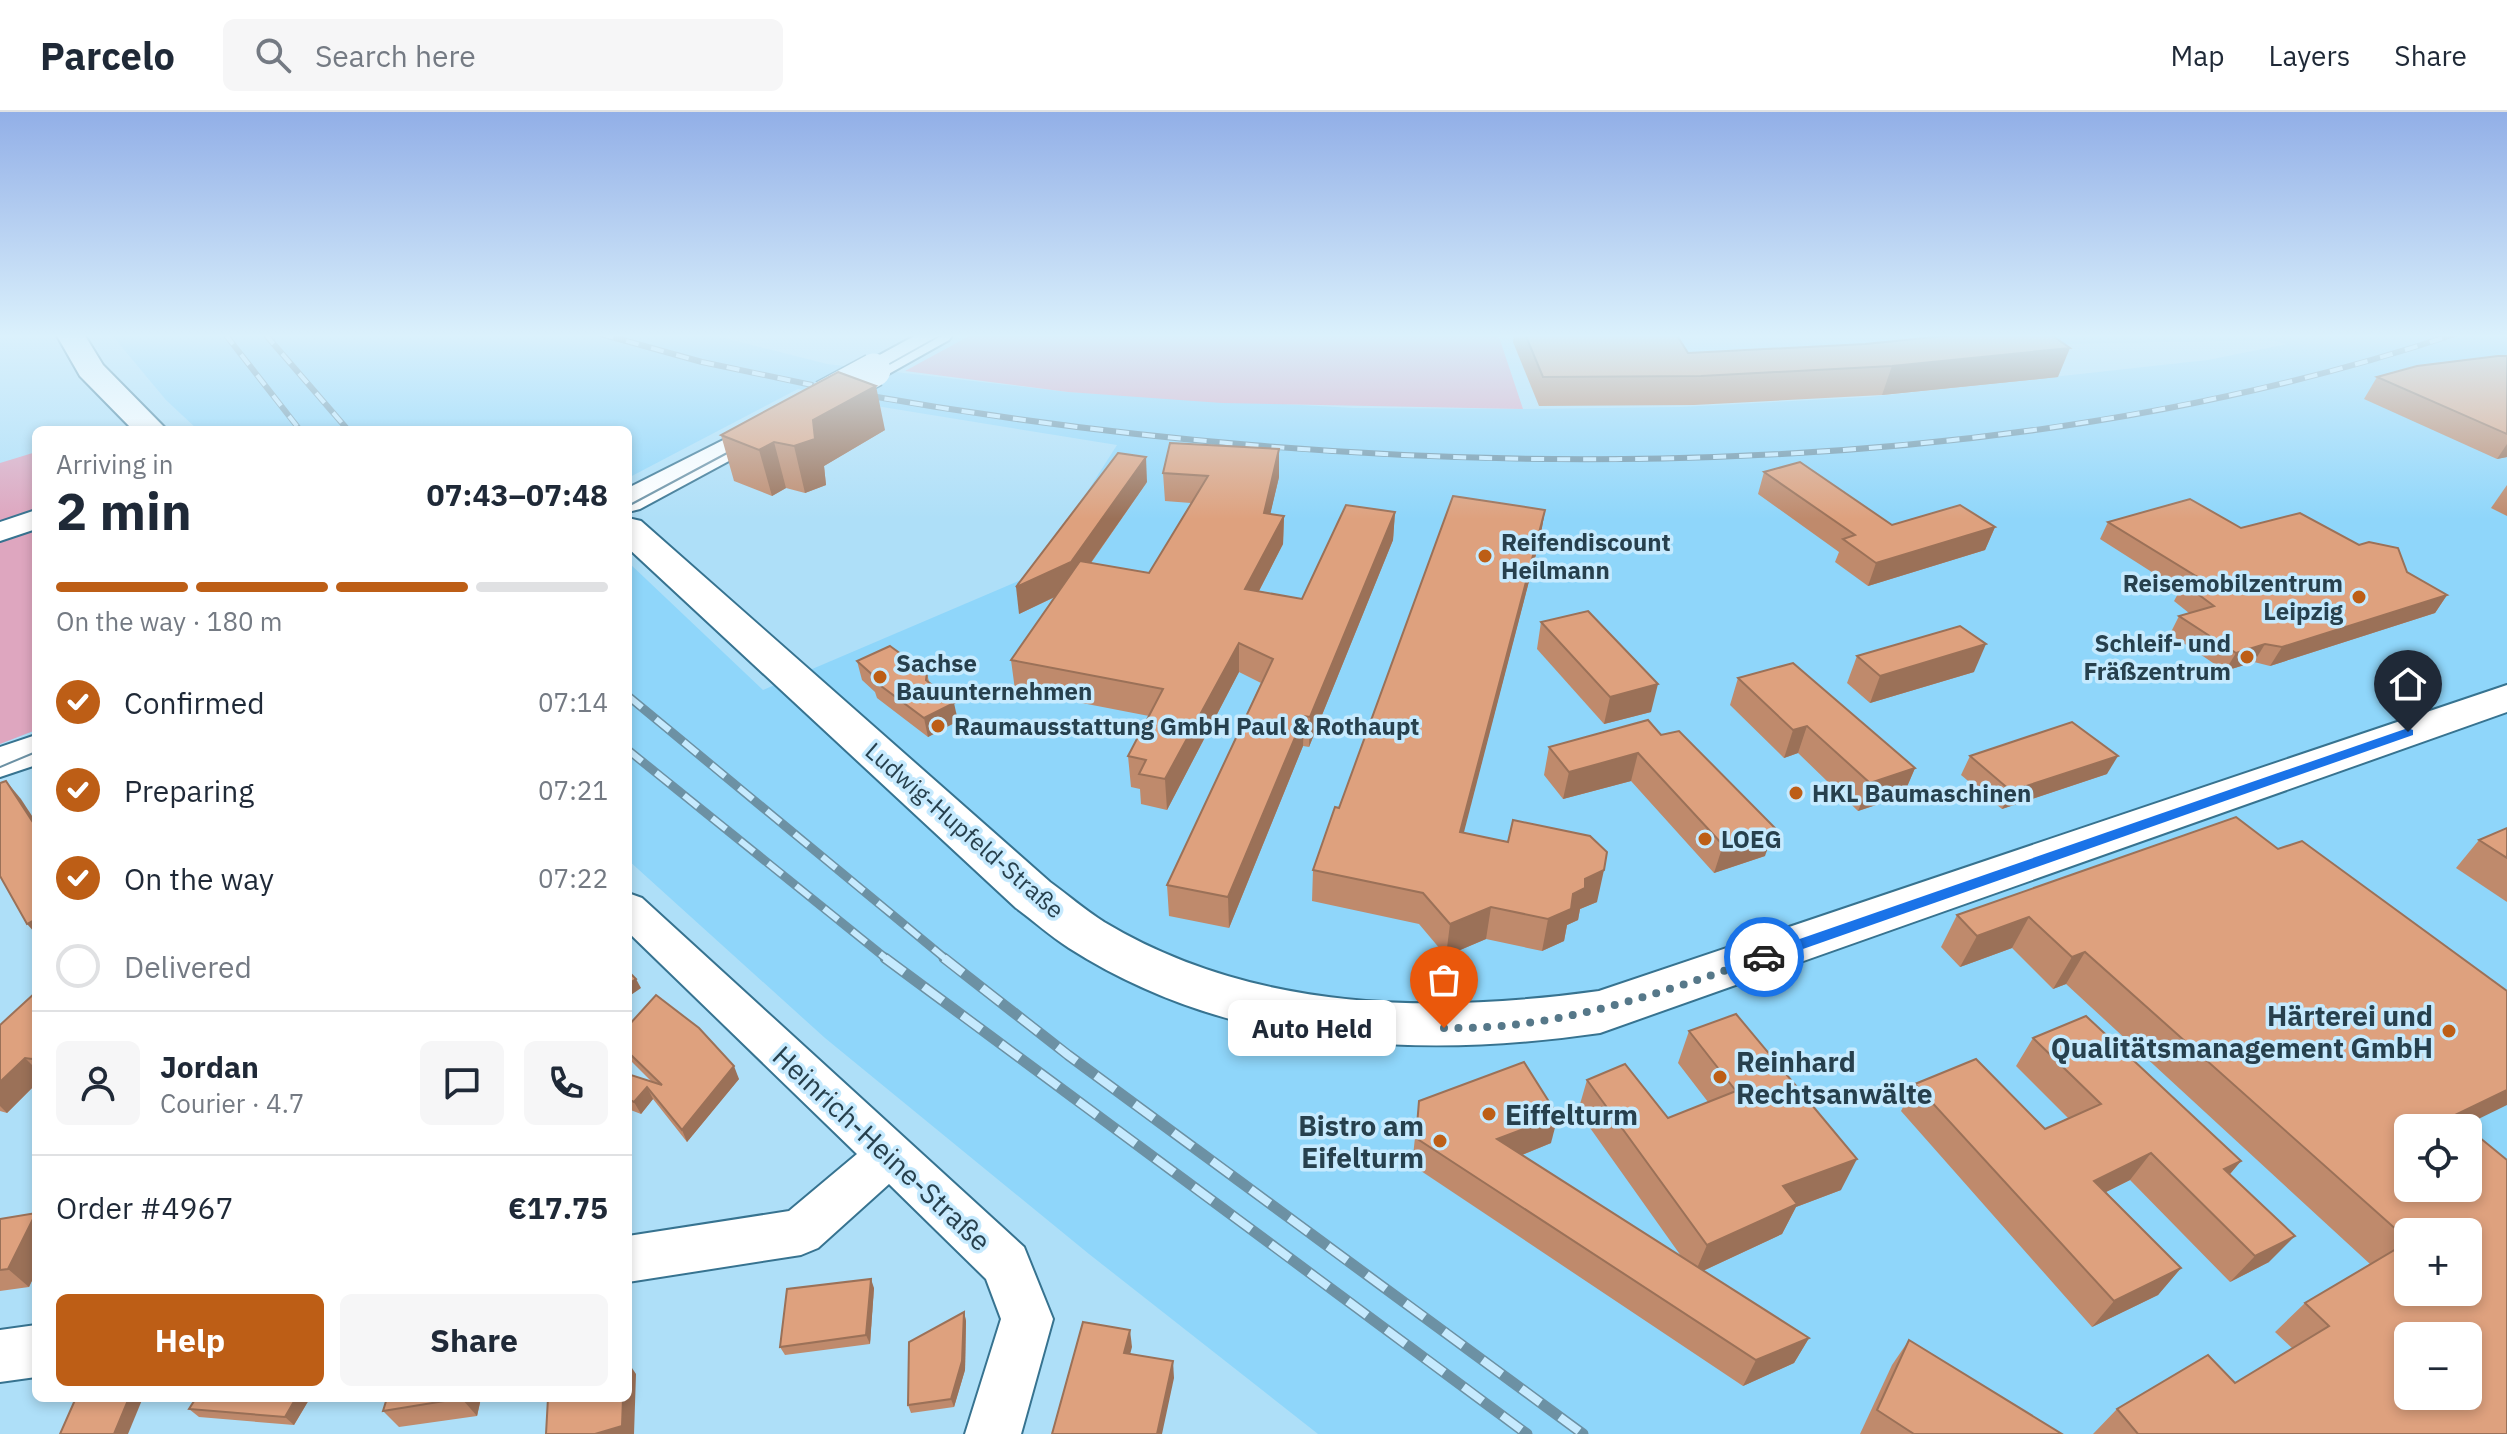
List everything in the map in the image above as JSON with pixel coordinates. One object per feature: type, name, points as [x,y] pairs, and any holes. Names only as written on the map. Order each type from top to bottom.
[{"type":"main road","points":[[117,396],[147,426]]},
{"type":"main road","points":[[632,500],[826,396]]},
{"type":"main road","name":"Ludwig-Hupfeld-Straße","points":[[632,533],[1033,895],[1094,940],[1197,987],[1242,1002],[1335,1021],[1392,1028],[1469,1029],[1600,1012],[2507,698]]},
{"type":"main road","points":[[0,763],[32,751]]},
{"type":"street","points":[[0,532],[32,520]]},
{"type":"street","name":"Heinrich-Heine-Straße","points":[[632,912],[1006,1264],[1027,1319],[993,1434]]},
{"type":"street","points":[[632,1258],[801,1232],[889,1155]]},
{"type":"street","points":[[0,1356],[32,1352]]},
{"type":"shaded area","points":[[162,396],[785,396],[632,476],[632,426],[194,426]]},
{"type":"shaded area","points":[[838,396],[1134,396],[1354,408],[1523,409],[1681,407],[1881,396],[2507,396],[2507,1434],[1318,1434],[1089,1254],[825,1038],[632,864],[632,566],[763,690],[1035,574],[1117,445],[870,405],[863,400]]},
{"type":"shaded area","points":[[1120,396],[1519,396],[1523,409],[1222,403]]},
{"type":"shaded area","points":[[32,453],[32,732],[0,744],[0,463]]},
{"type":"building","points":[[794,396],[858,396],[813,420],[815,439],[794,446],[774,442],[759,450],[721,435]]},
{"type":"building","points":[[2420,396],[2507,396],[2507,434]]},
{"type":"building","points":[[1170,443],[1279,449],[1264,513],[1284,516],[1245,589],[1302,599],[1346,505],[1395,512],[1310,717],[1304,716],[1228,897],[1167,885],[1273,659],[1239,643],[1165,779],[1139,774],[1146,760],[1128,756],[1163,689],[1011,660],[1080,561],[1149,573],[1208,476],[1163,473]]},
{"type":"building","points":[[1118,453],[1146,457],[1071,562],[1016,587]]},
{"type":"building","points":[[1800,462],[1892,525],[1960,505],[1995,527],[1876,563],[1843,539],[1855,535],[1764,472]]},
{"type":"building","points":[[1453,496],[1545,510],[1460,832],[1508,842],[1513,820],[1590,836],[1607,852],[1604,870],[1585,879],[1585,888],[1573,894],[1571,909],[1548,919],[1491,907],[1450,924],[1423,893],[1313,870],[1335,807],[1339,808]]},
{"type":"building","points":[[2190,499],[2241,528],[2300,513],[2359,545],[2369,542],[2398,548],[2407,572],[2447,595],[2282,647],[2265,644],[2236,653],[2179,616],[2214,606],[2183,583],[2199,578],[2108,522]]},
{"type":"building","points":[[1588,611],[1658,684],[1610,697],[1541,622]]},
{"type":"building","points":[[1960,626],[1986,644],[1880,676],[1857,656]]},
{"type":"building","points":[[890,646],[927,673],[926,680],[954,703],[924,718],[873,680],[876,678],[857,661]]},
{"type":"building","points":[[1793,663],[1915,768],[1870,783],[1807,726],[1793,730],[1738,678]]},
{"type":"building","points":[[1648,720],[1661,735],[1679,731],[1775,828],[1723,845],[1638,753],[1569,772],[1549,747]]},
{"type":"building","points":[[2072,722],[2118,756],[2011,791],[1970,756]]},
{"type":"building","points":[[6,781],[32,821],[32,921],[27,924],[0,876],[0,783]]},
{"type":"building","points":[[2236,817],[2278,849],[2302,841],[2507,991],[2507,1090],[2457,1114],[2394,1114],[2394,1202],[2482,1202],[2482,1139],[2507,1160],[2507,1434],[2138,1434],[2117,1409],[2208,1355],[2235,1383],[2329,1326],[2305,1303],[2394,1250],[2394,1306],[2482,1306],[2482,1218],[2394,1218],[2394,1228],[2085,952],[2072,957],[2029,917],[1977,936],[1957,915]]},
{"type":"building","points":[[2507,828],[2507,858],[2479,840]]},
{"type":"building","points":[[656,995],[699,1028],[734,1066],[682,1130],[647,1087],[632,1101],[632,1075],[662,1085],[632,1056],[632,1022]]},
{"type":"building","points":[[32,996],[32,1059],[25,1058],[0,1082],[0,1025]]},
{"type":"building","points":[[1736,1014],[1857,1159],[1783,1186],[1797,1204],[1707,1245],[1587,1080],[1625,1064],[1668,1118],[1736,1091],[1689,1031]]},
{"type":"building","points":[[2086,1016],[2241,1161],[2224,1169],[2295,1236],[2255,1256],[2151,1153],[2094,1181],[2181,1268],[2114,1301],[1915,1084],[1976,1059],[2045,1129],[2101,1104],[2033,1038]]},
{"type":"building","points":[[1524,1062],[1558,1116],[1497,1139],[1809,1338],[1756,1360],[1416,1138],[1419,1101]]},
{"type":"building","points":[[32,1214],[32,1221],[8,1269],[0,1270],[0,1219]]},
{"type":"building","points":[[871,1279],[866,1335],[780,1347],[787,1289]]},
{"type":"building","points":[[964,1312],[962,1361],[951,1399],[908,1405],[909,1342]]},
{"type":"building","points":[[1083,1322],[1130,1330],[1124,1353],[1173,1361],[1157,1434],[1052,1434]]},
{"type":"building","points":[[1909,1340],[2062,1434],[1914,1434],[1877,1410]]},
{"type":"building","points":[[74,1402],[127,1402],[114,1434],[60,1434]]},
{"type":"building","points":[[193,1402],[294,1402],[285,1417],[189,1409]]},
{"type":"building","points":[[386,1402],[438,1402],[383,1411]]},
{"type":"building","points":[[548,1402],[623,1402],[622,1426],[595,1434],[546,1434]]},
{"type":"tram line","points":[[632,504],[744,444]]},
{"type":"tram line","points":[[0,767],[32,754]]},
{"type":"railway","points":[[273,396],[297,426]]},
{"type":"railway","points":[[318,396],[345,426]]},
{"type":"railway","points":[[870,396],[1052,424],[1252,445],[1456,457],[1662,458],[1868,448],[2070,425],[2222,396]]},
{"type":"railway","points":[[632,699],[947,960]]},
{"type":"railway","points":[[632,753],[888,960]]},
{"type":"railway","points":[[885,958],[1527,1434]]},
{"type":"railway","points":[[944,958],[1068,1055],[1583,1434]]},
{"type":"way so far","points":[[1444,1028],[1535,1023],[1600,1012],[1764,957]]},
{"type":"place","name":"Reifendiscount Heilmann","points":[[1485,556]]},
{"type":"place","name":"Reisemobilzentrum Leipzig","points":[[2359,597]]},
{"type":"place","name":"Schleif- und Fräßzentrum","points":[[2247,657]]},
{"type":"place","name":"Sachse Bauunternehmen","points":[[880,677]]},
{"type":"place","name":"Raumausstattung GmbH Paul & Rothaupt","points":[[938,726]]},
{"type":"place","name":"HKL Baumaschinen","points":[[1796,793]]},
{"type":"place","name":"LOEG","points":[[1705,839]]},
{"type":"place","name":"Auto Held","points":[[1444,1028]]},
{"type":"place","name":"Härterei und Qualitätsmanagement GmbH","points":[[2449,1031]]},
{"type":"place","name":"Reinhard Rechtsanwälte","points":[[1720,1077]]},
{"type":"place","name":"Eiffelturm","points":[[1489,1114]]},
{"type":"place","name":"Bistro am Eifelturm","points":[[1440,1141]]},
{"type":"route","points":[[1764,957],[2408,732]]}]
